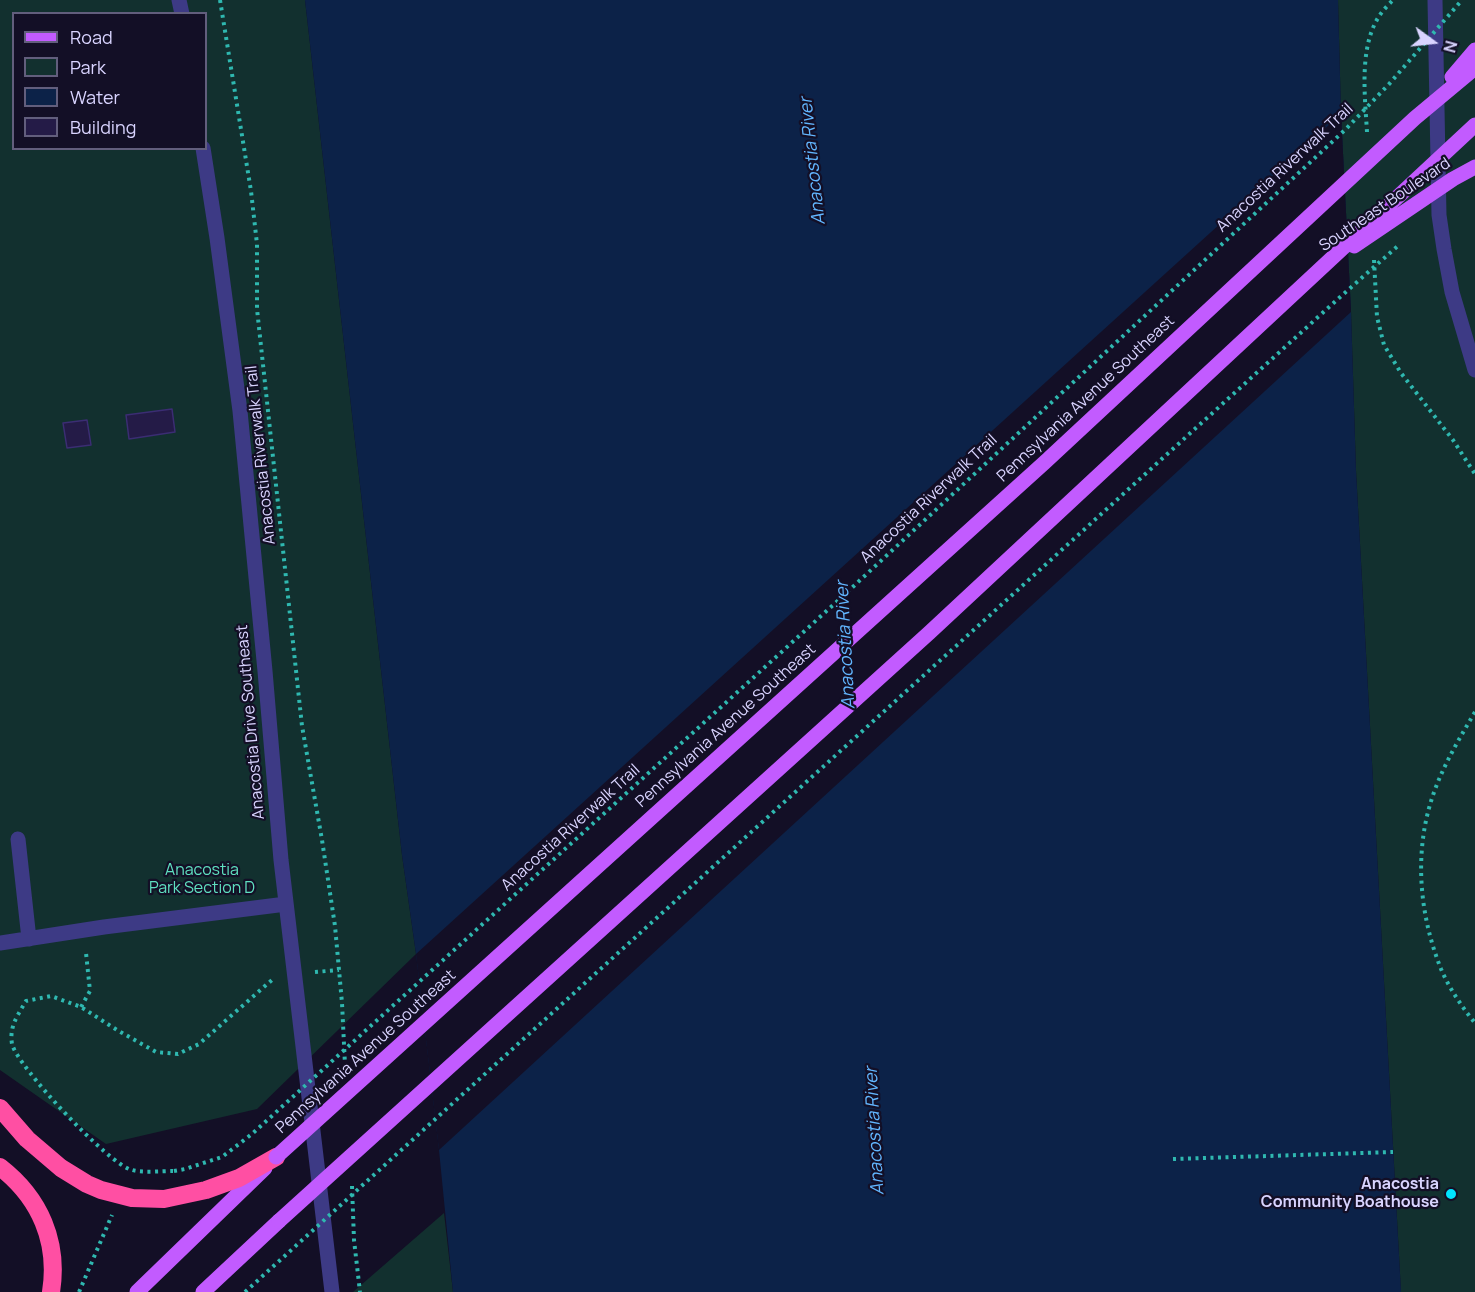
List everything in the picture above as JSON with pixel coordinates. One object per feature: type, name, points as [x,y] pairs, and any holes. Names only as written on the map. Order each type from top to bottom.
[{"type":"highway","points":[[0,1108],[27,1139],[61,1168],[87,1184],[116,1195],[132,1198],[164,1199],[206,1190],[239,1178],[276,1157]]},
{"type":"highway","points":[[0,1167],[26,1192],[43,1220],[52,1250],[51,1292]]},
{"type":"main road","points":[[1416,118],[1475,50]]},
{"type":"main road","name":"Pennsylvania Avenue Southeast","points":[[137,1292],[276,1157],[1044,463],[1416,118],[1475,68]]},
{"type":"main road","points":[[203,1292],[938,625],[1475,124]]},
{"type":"main road","name":"Southeast Boulevard","points":[[1315,273],[1475,167]]},
{"type":"street","points":[[1435,0],[1439,215],[1452,292],[1475,370]]},
{"type":"street","name":"Anacostia Drive Southeast","points":[[203,150],[240,411],[281,860],[332,1292]]},
{"type":"street","points":[[18,839],[29,939]]},
{"type":"street","points":[[0,943],[286,904]]},
{"type":"path","name":"Anacostia Riverwalk Trail","points":[[220,0],[251,190],[257,244],[257,309],[302,726],[335,927],[346,1074]]},
{"type":"path","name":"Anacostia Riverwalk Trail","points":[[277,975],[199,1044],[178,1054],[156,1052],[81,1007],[51,996],[26,1001],[12,1025],[12,1045],[28,1070],[66,1116],[97,1145],[130,1170],[174,1171],[222,1157],[261,1126],[843,596],[1337,137],[1390,83],[1462,0]]},
{"type":"path","points":[[245,1292],[1405,240]]},
{"type":"path","points":[[1453,440],[1475,474]]},
{"type":"path","points":[[1475,712],[1442,772],[1428,811],[1422,847],[1421,880],[1424,912],[1441,970],[1463,1008],[1475,1023]]},
{"type":"path","points":[[81,1007],[90,991],[86,953]]},
{"type":"path","points":[[310,973],[339,970]]},
{"type":"path","points":[[1173,1158],[1393,1152]]},
{"type":"path","points":[[351,1181],[360,1292]]},
{"type":"path","points":[[79,1292],[113,1214]]},
{"type":"green space","name":"Anacostia Park Section D","points":[[0,0],[305,0],[402,855],[416,954],[257,1109],[106,1144],[0,1070]]},
{"type":"green space","points":[[1338,0],[1475,0],[1475,1292],[1401,1292],[1356,471]]},
{"type":"green space","points":[[444,1213],[453,1292],[353,1292]]},
{"type":"water","name":"Anacostia River","points":[[305,0],[1338,0],[1356,471],[1401,1292],[453,1292],[439,1150],[402,855]]},
{"type":"pier","points":[[1341,114],[1351,312],[439,1150],[416,954]]},
{"type":"building","points":[[172,409],[175,432],[129,439],[126,415]]},
{"type":"building","points":[[87,420],[91,445],[67,448],[63,423]]},
{"type":"place","name":"Anacostia Community Boathouse","points":[[1451,1194]]}]
